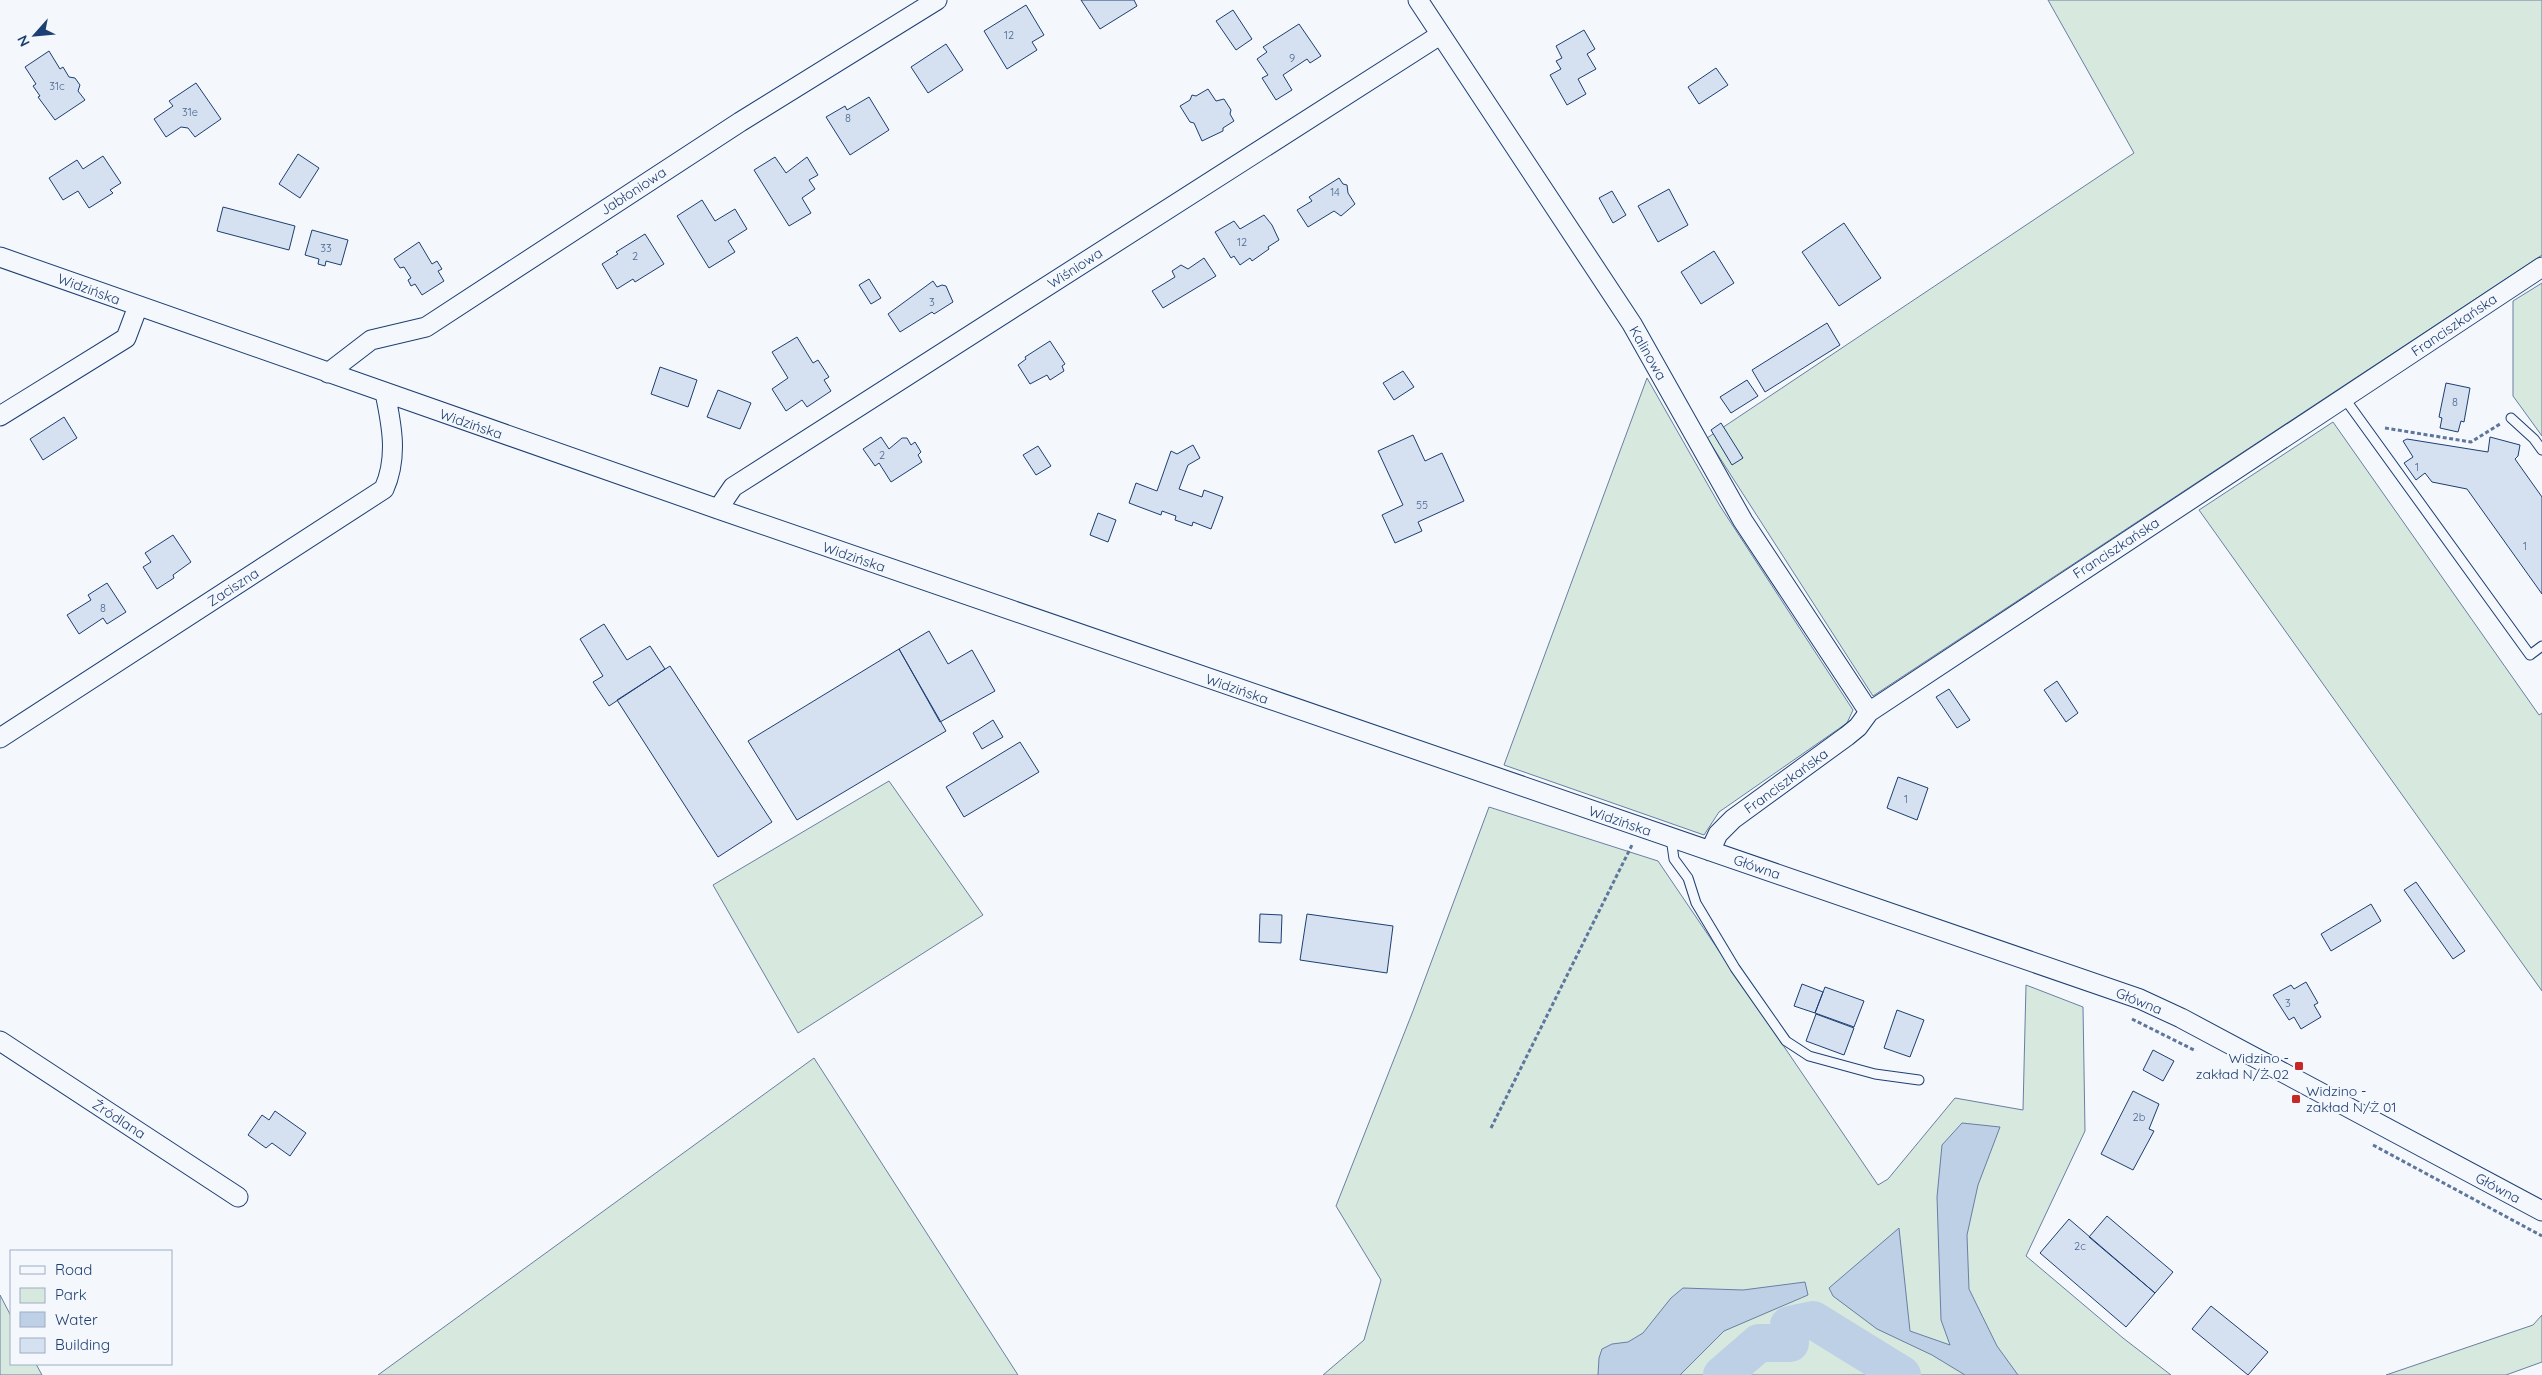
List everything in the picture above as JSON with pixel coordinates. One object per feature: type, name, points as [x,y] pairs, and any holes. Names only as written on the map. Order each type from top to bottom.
[{"type":"street","name":"Jabłoniowa","points":[[328,373],[370,340],[426,327],[740,122],[937,0]]},
{"type":"street","name":"Kalinowa","points":[[1418,0],[1632,324],[1743,521],[1869,712]]},
{"type":"street","name":"Wiśniowa","points":[[718,510],[733,487],[1440,35]]},
{"type":"street","name":"Widzińska","points":[[0,257],[718,510],[1710,851]]},
{"type":"street","name":"Franciszkańska","points":[[1710,851],[1718,834],[1733,819],[1847,736],[1869,712],[2066,580],[2345,399],[2542,266]]},
{"type":"street","points":[[0,416],[126,338],[138,306]]},
{"type":"street","name":"Zaciszna","points":[[0,738],[384,489],[390,474],[393,456],[385,394]]},
{"type":"street","name":"Główna","points":[[1710,851],[2140,999],[2223,1040],[2542,1211]]},
{"type":"street","name":"Źródlana","points":[[0,1041],[238,1197]]},
{"type":"lane","points":[[2345,399],[2530,655],[2542,646]]},
{"type":"lane","points":[[2511,418],[2534,439],[2542,450]]},
{"type":"lane","points":[[1671,838],[1674,859],[1688,878],[1696,903],[1735,968],[1786,1041],[1809,1056],[1875,1074],[1920,1080]]},
{"type":"path","points":[[2363,424],[2471,442],[2511,418]]},
{"type":"path","points":[[1491,1128],[1639,828]]},
{"type":"path","points":[[1622,842],[1640,848]]},
{"type":"path","points":[[2127,1017],[2201,1053]]},
{"type":"path","points":[[2367,1142],[2542,1236]]},
{"type":"green space","points":[[2048,0],[2542,0],[2542,255],[1873,696],[1707,438],[2134,153]]},
{"type":"green space","points":[[2542,283],[2542,436],[2513,396],[2513,301]]},
{"type":"green space","points":[[1647,378],[1720,506],[1853,710],[1847,723],[1719,812],[1704,835],[1504,765]]},
{"type":"green space","points":[[2333,422],[2539,715],[2542,713],[2542,991],[2199,510]]},
{"type":"green space","points":[[889,781],[983,915],[798,1033],[713,885]]},
{"type":"green space","points":[[1489,807],[1658,861],[1878,1185],[1888,1179],[1955,1098],[2023,1110],[2026,985],[2083,1007],[2085,1131],[2026,1256],[2123,1338],[2171,1375],[1323,1375],[1364,1340],[1381,1280],[1336,1206],[1413,1011]]},
{"type":"green space","points":[[814,1058],[1018,1375],[378,1375]]},
{"type":"green space","points":[[0,1295],[10,1314],[10,1365],[37,1365],[42,1375],[0,1375]]},
{"type":"green space","points":[[2542,1315],[2542,1362],[2506,1375],[2386,1375],[2533,1325]]},
{"type":"water","points":[[1962,1123],[2000,1127],[1978,1185],[1967,1235],[1969,1289],[1997,1346],[2018,1375],[1965,1375],[1932,1355],[1877,1329],[1833,1296],[1829,1288],[1899,1228],[1910,1331],[1950,1345],[1941,1320],[1937,1197],[1942,1145]]},
{"type":"water","points":[[1805,1282],[1808,1295],[1724,1331],[1680,1375],[1598,1375],[1599,1358],[1602,1349],[1612,1344],[1628,1342],[1643,1333],[1671,1298],[1683,1288],[1743,1290]]},
{"type":"building","points":[[1081,0],[1134,0],[1137,6],[1100,29]]},
{"type":"building","points":[[1026,5],[1044,35],[1032,42],[1037,50],[1007,69],[984,31]]},
{"type":"building","points":[[1233,10],[1252,39],[1236,50],[1216,21]]},
{"type":"building","points":[[1299,24],[1321,56],[1310,63],[1307,59],[1283,75],[1292,90],[1276,100],[1262,78],[1268,75],[1257,59],[1267,52],[1263,47]]},
{"type":"building","points":[[1584,30],[1595,49],[1587,54],[1596,69],[1578,79],[1586,94],[1567,105],[1550,75],[1561,69],[1556,61],[1562,58],[1556,46]]},
{"type":"building","points":[[946,44],[963,70],[928,93],[911,67]]},
{"type":"building","points":[[49,51],[60,69],[63,67],[69,77],[75,78],[80,85],[78,91],[85,100],[55,120],[38,97],[40,96],[33,86],[36,84],[25,67]]},
{"type":"building","points":[[1716,68],[1728,85],[1699,104],[1688,87]]},
{"type":"building","points":[[196,83],[221,119],[195,137],[188,128],[181,127],[166,137],[154,119],[173,106],[169,101]]},
{"type":"building","points":[[1208,89],[1216,101],[1224,99],[1231,110],[1230,114],[1234,121],[1223,128],[1223,131],[1202,141],[1194,123],[1190,122],[1180,106],[1190,100],[1192,95],[1196,96]]},
{"type":"building","points":[[869,97],[889,130],[850,155],[826,117],[845,106],[847,110]]},
{"type":"building","points":[[298,154],[319,168],[300,198],[279,184]]},
{"type":"building","points":[[103,156],[121,183],[110,190],[113,193],[89,208],[78,191],[63,200],[49,178],[77,160],[83,169]]},
{"type":"building","points":[[775,157],[786,173],[807,157],[818,175],[809,180],[815,189],[802,198],[811,213],[789,226],[754,170]]},
{"type":"building","points":[[1339,178],[1343,184],[1347,185],[1348,193],[1355,204],[1341,216],[1334,211],[1308,227],[1297,210],[1312,201],[1309,197]]},
{"type":"building","points":[[1669,189],[1688,225],[1658,242],[1638,206]]},
{"type":"building","points":[[1612,191],[1626,215],[1613,223],[1599,198]]},
{"type":"building","points":[[702,200],[715,221],[735,209],[747,229],[728,241],[735,252],[709,268],[677,216]]},
{"type":"building","points":[[223,207],[295,226],[289,250],[217,231]]},
{"type":"building","points":[[1264,215],[1272,225],[1279,240],[1252,261],[1250,258],[1240,265],[1234,256],[1231,258],[1215,232],[1234,221],[1240,229]]},
{"type":"building","points":[[1844,223],[1881,278],[1839,306],[1802,252]]},
{"type":"building","points":[[312,230],[348,240],[341,265],[326,261],[325,266],[318,264],[319,259],[305,255]]},
{"type":"building","points":[[645,234],[664,264],[635,282],[633,279],[617,289],[602,264],[618,254],[616,252]]},
{"type":"building","points":[[419,242],[432,264],[437,261],[442,269],[438,271],[444,281],[422,295],[415,284],[411,286],[408,280],[411,278],[404,267],[400,268],[394,259]]},
{"type":"building","points":[[1714,251],[1734,283],[1701,304],[1681,272]]},
{"type":"building","points":[[1204,258],[1216,276],[1163,308],[1152,291],[1175,277],[1172,271],[1181,265],[1188,269]]},
{"type":"building","points":[[869,279],[881,298],[871,304],[859,285]]},
{"type":"building","points":[[933,281],[937,287],[946,286],[953,302],[934,314],[932,312],[900,332],[888,314]]},
{"type":"building","points":[[1827,323],[1840,345],[1765,392],[1752,370]]},
{"type":"building","points":[[797,337],[813,363],[818,360],[829,377],[824,380],[831,391],[807,407],[802,400],[786,411],[772,389],[788,378],[772,352]]},
{"type":"building","points":[[1050,341],[1065,364],[1062,366],[1064,371],[1050,380],[1047,375],[1030,384],[1018,365],[1026,359],[1025,357]]},
{"type":"building","points":[[660,367],[697,380],[688,407],[651,394]]},
{"type":"building","points":[[1403,371],[1414,387],[1394,400],[1383,383]]},
{"type":"building","points":[[1747,380],[1758,396],[1731,413],[1720,397]]},
{"type":"building","points":[[2446,383],[2470,388],[2464,422],[2461,421],[2458,432],[2440,428],[2442,418],[2439,417]]},
{"type":"building","points":[[718,390],[751,403],[740,429],[707,417]]},
{"type":"building","points":[[64,417],[77,438],[43,460],[30,439]]},
{"type":"building","points":[[1721,423],[1743,458],[1732,465],[1711,430]]},
{"type":"building","points":[[1413,435],[1425,461],[1442,453],[1464,501],[1418,522],[1422,531],[1395,543],[1382,515],[1403,505],[1378,451]]},
{"type":"building","points":[[881,437],[889,449],[902,438],[907,438],[911,445],[915,442],[921,452],[918,455],[922,462],[891,482],[879,463],[875,466],[863,449]]},
{"type":"building","points":[[2490,437],[2520,445],[2518,456],[2515,459],[2542,497],[2542,594],[2467,489],[2432,482],[2425,473],[2416,480],[2404,463],[2413,457],[2403,441],[2407,439],[2488,452]]},
{"type":"building","points":[[1193,445],[1200,458],[1188,465],[1179,489],[1202,497],[1204,490],[1223,497],[1211,529],[1193,522],[1192,526],[1175,520],[1176,516],[1162,511],[1161,515],[1129,503],[1136,483],[1157,491],[1171,451],[1177,454]]},
{"type":"building","points":[[1038,446],[1051,466],[1036,475],[1023,455]]},
{"type":"building","points":[[1098,513],[1116,520],[1108,542],[1090,535]]},
{"type":"building","points":[[173,535],[191,562],[173,575],[174,578],[157,589],[143,567],[151,562],[145,553]]},
{"type":"building","points":[[107,583],[126,612],[107,624],[103,618],[79,634],[67,615],[91,600],[88,595]]},
{"type":"building","points":[[604,624],[627,660],[650,646],[665,669],[609,706],[593,682],[603,676],[580,639]]},
{"type":"building","points":[[929,631],[948,664],[972,650],[995,691],[940,722],[899,649]]},
{"type":"building","points":[[899,649],[946,731],[797,820],[748,741]]},
{"type":"building","points":[[670,666],[772,822],[718,857],[617,700]]},
{"type":"building","points":[[2057,681],[2078,713],[2066,722],[2044,690]]},
{"type":"building","points":[[1949,689],[1970,720],[1957,728],[1936,697]]},
{"type":"building","points":[[993,720],[1003,737],[982,749],[973,733]]},
{"type":"building","points":[[1020,742],[1039,772],[964,817],[946,787]]},
{"type":"building","points":[[1898,777],[1928,788],[1917,820],[1887,808]]},
{"type":"building","points":[[2416,882],[2465,951],[2453,959],[2404,890]]},
{"type":"building","points":[[2371,904],[2381,921],[2331,951],[2321,934]]},
{"type":"building","points":[[1260,914],[1282,915],[1281,943],[1259,942]]},
{"type":"building","points":[[1307,914],[1393,926],[1387,973],[1300,960]]},
{"type":"building","points":[[2306,982],[2318,1003],[2314,1005],[2321,1017],[2301,1029],[2294,1017],[2289,1020],[2273,995],[2291,985],[2294,989]]},
{"type":"building","points":[[1802,984],[1823,992],[1815,1013],[1794,1006]]},
{"type":"building","points":[[1825,987],[1864,1001],[1854,1027],[1815,1013]]},
{"type":"building","points":[[1897,1010],[1924,1020],[1910,1057],[1884,1048]]},
{"type":"building","points":[[1816,1014],[1854,1028],[1844,1055],[1806,1041]]},
{"type":"building","points":[[2153,1050],[2174,1061],[2163,1081],[2143,1070]]},
{"type":"building","points":[[2133,1091],[2159,1104],[2149,1129],[2154,1131],[2133,1170],[2101,1154]]},
{"type":"building","points":[[275,1111],[306,1133],[290,1156],[272,1143],[266,1148],[248,1135],[262,1115],[269,1120]]},
{"type":"building","points":[[2107,1216],[2173,1272],[2155,1293],[2089,1237]]},
{"type":"building","points":[[2069,1219],[2155,1293],[2126,1327],[2040,1253]]},
{"type":"building","points":[[2211,1306],[2268,1352],[2248,1375],[2192,1329]]},
{"type":"waterway","points":[[1722,1375],[1759,1343],[1790,1343],[1789,1325],[1813,1320],[1902,1375]]},
{"type":"place","name":"Widzino - zakład N/Ż 02","points":[[2299,1066]]},
{"type":"place","name":"Widzino - zakład N/Ż 01","points":[[2296,1099]]}]
